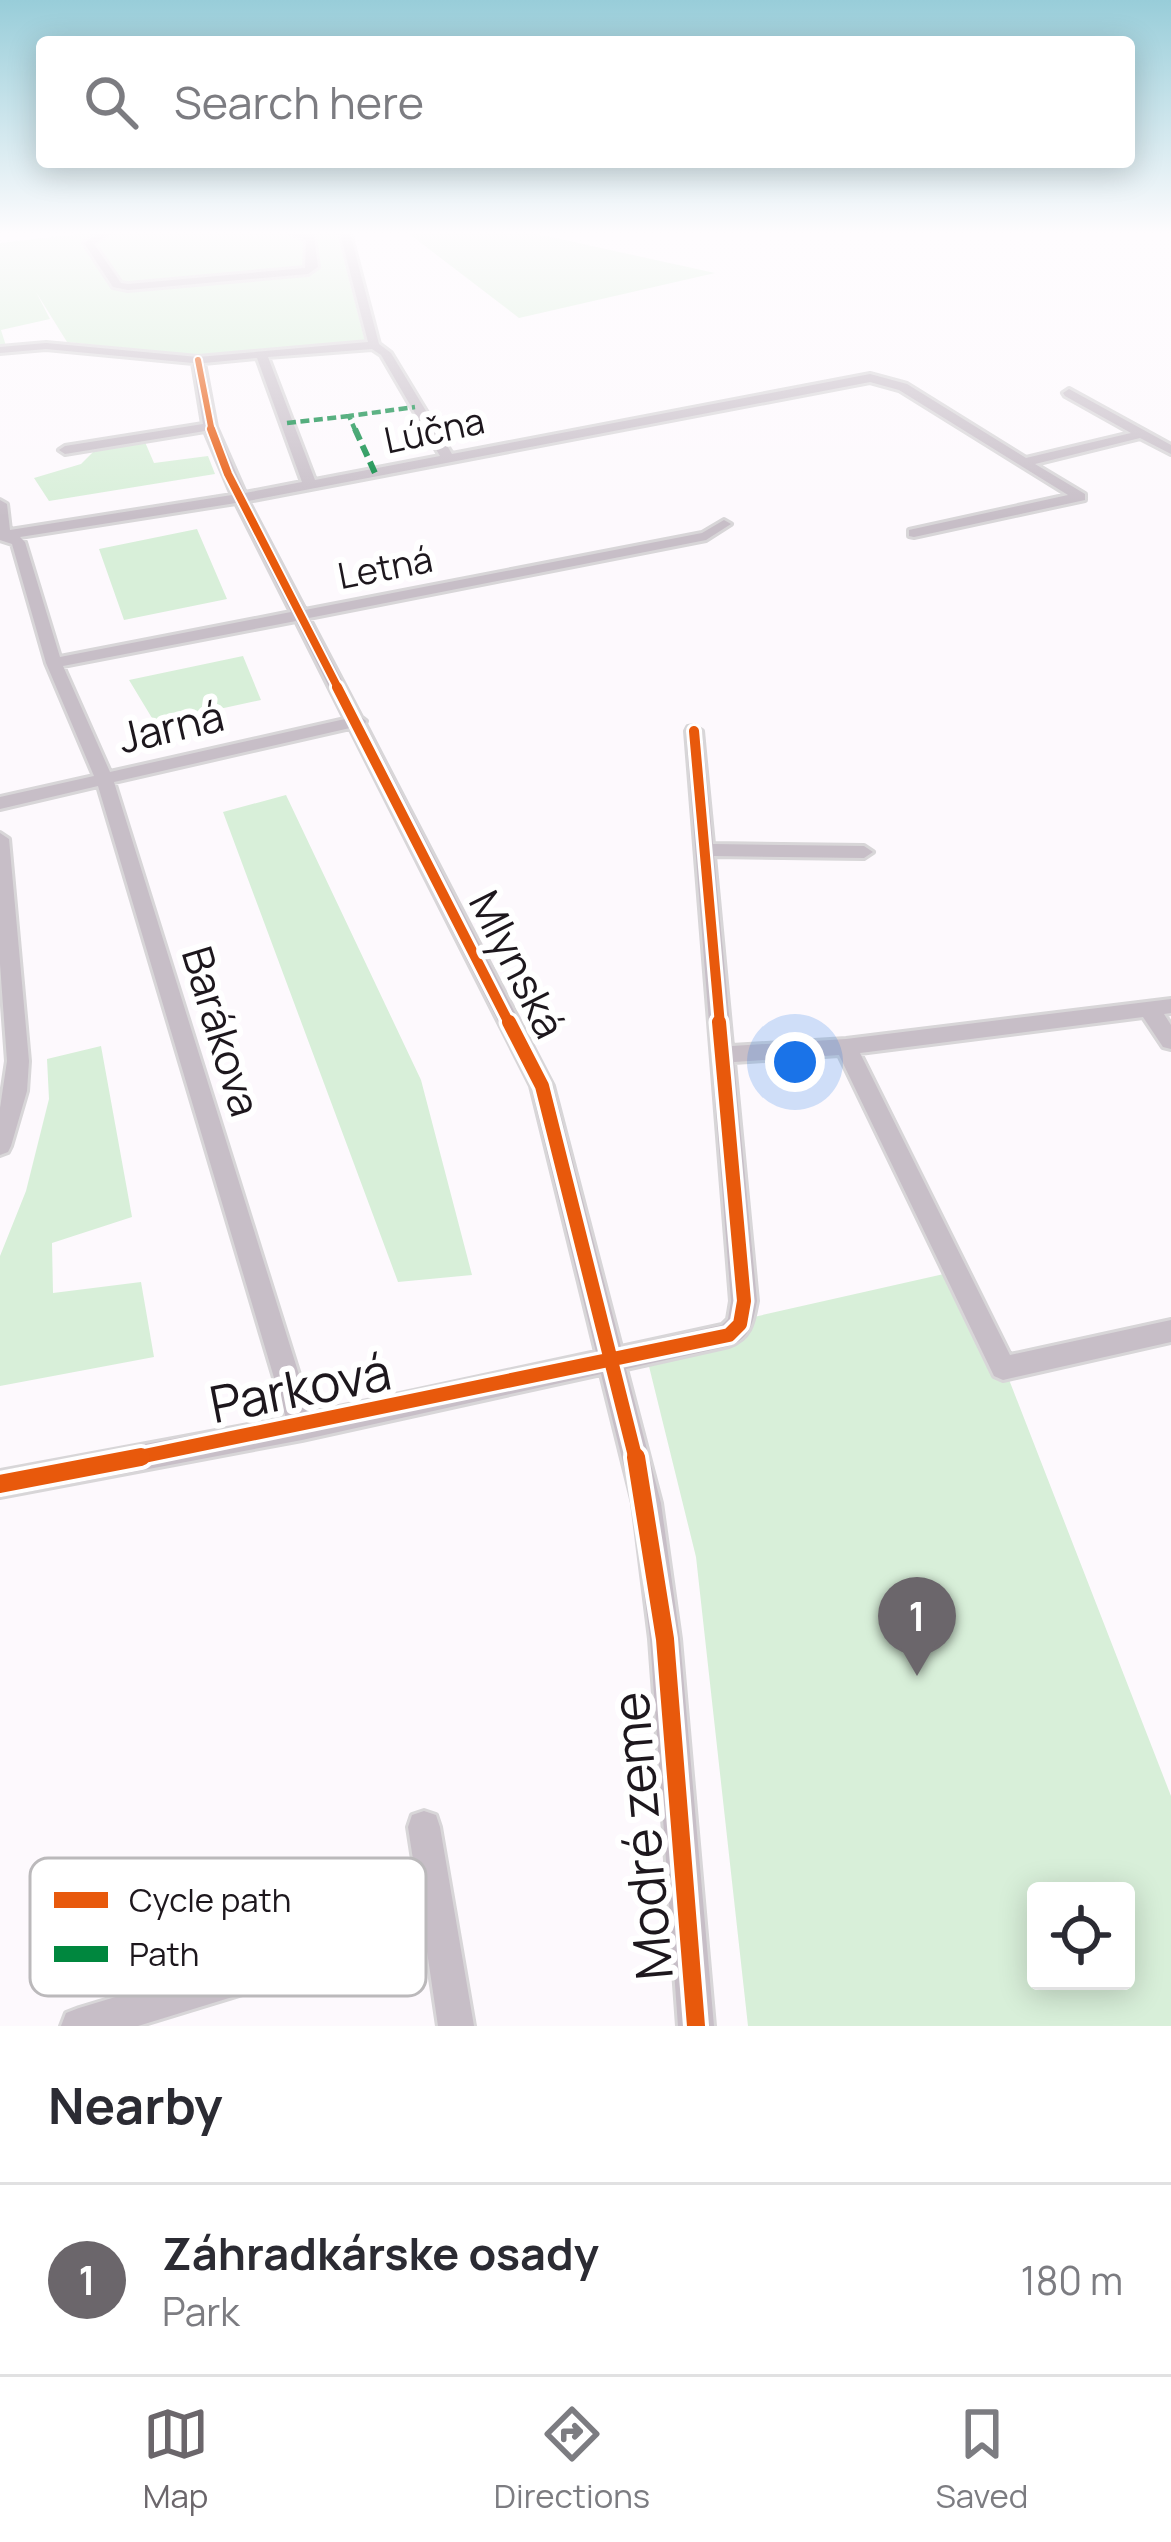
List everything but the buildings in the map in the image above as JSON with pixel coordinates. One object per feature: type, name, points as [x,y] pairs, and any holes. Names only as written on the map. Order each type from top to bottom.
[{"type":"street","points":[[370,328],[374,344],[385,353],[447,457]]},
{"type":"street","points":[[0,350],[46,346],[197,360],[263,358],[374,344]]},
{"type":"street","points":[[263,358],[310,485]]},
{"type":"street","name":"Mlynská","points":[[197,360],[210,427],[241,498],[542,1086],[647,1503],[664,1640]]},
{"type":"street","name":"Lúčna","points":[[2,535],[241,498],[842,382],[880,379],[903,387],[1026,462]]},
{"type":"street","points":[[1069,393],[1171,451]]},
{"type":"street","points":[[65,449],[210,427]]},
{"type":"street","points":[[1026,462],[1142,434]]},
{"type":"street","points":[[914,533],[1080,497],[1026,462]]},
{"type":"street","points":[[0,504],[2,535]]},
{"type":"street","name":"Letná","points":[[54,663],[706,536],[724,524]]},
{"type":"street","name":"Barákova","points":[[2,535],[19,542],[54,663],[104,778],[302,1427]]},
{"type":"street","name":"Jarná","points":[[0,802],[358,722]]},
{"type":"street","points":[[694,731],[722,1055],[846,1047],[1160,1007],[1171,1041]]},
{"type":"street","points":[[0,839],[17,1061],[16,1090],[0,1146]]},
{"type":"street","points":[[705,850],[864,852]]},
{"type":"street","points":[[846,1047],[1003,1368],[1171,1330]]},
{"type":"street","name":"Parková","points":[[0,1484],[712,1342],[740,1324],[744,1301],[722,1055]]},
{"type":"street","name":"Modré zeme","points":[[664,1640],[696,2026]]},
{"type":"street","points":[[424,1827],[456,2026]]},
{"type":"street","points":[[426,1921],[439,1917]]},
{"type":"street","points":[[80,2026],[179,1996]]},
{"type":"green space","points":[[58,328],[362,328],[365,341],[266,354],[190,355],[67,342]]},
{"type":"green space","points":[[145,442],[154,463],[208,456],[215,474],[49,501],[34,478],[81,464],[95,450]]},
{"type":"green space","points":[[197,529],[227,599],[124,620],[99,549]]},
{"type":"green space","points":[[243,656],[261,700],[155,723],[129,680]]},
{"type":"green space","points":[[286,795],[421,1080],[472,1275],[398,1282],[223,812]]},
{"type":"green space","points":[[101,1046],[132,1217],[52,1243],[53,1293],[141,1282],[154,1357],[0,1386],[0,1256],[26,1191],[49,1099],[47,1059]]},
{"type":"green space","points":[[966,1269],[1171,1796],[1171,2026],[748,2026],[696,1557],[643,1342]]},
{"type":"marked path","points":[[375,473],[349,416],[415,407]]},
{"type":"marked path","points":[[287,423],[349,416]]},
{"type":"cycle path","points":[[198,360],[210,427],[228,474],[542,1086],[647,1503],[665,1639],[696,2026]]},
{"type":"cycle path","points":[[0,1484],[302,1427],[729,1335],[740,1324],[744,1301],[694,731]]},
{"type":"place","name":"Záhradkárske osady","points":[[917,1676]]}]
